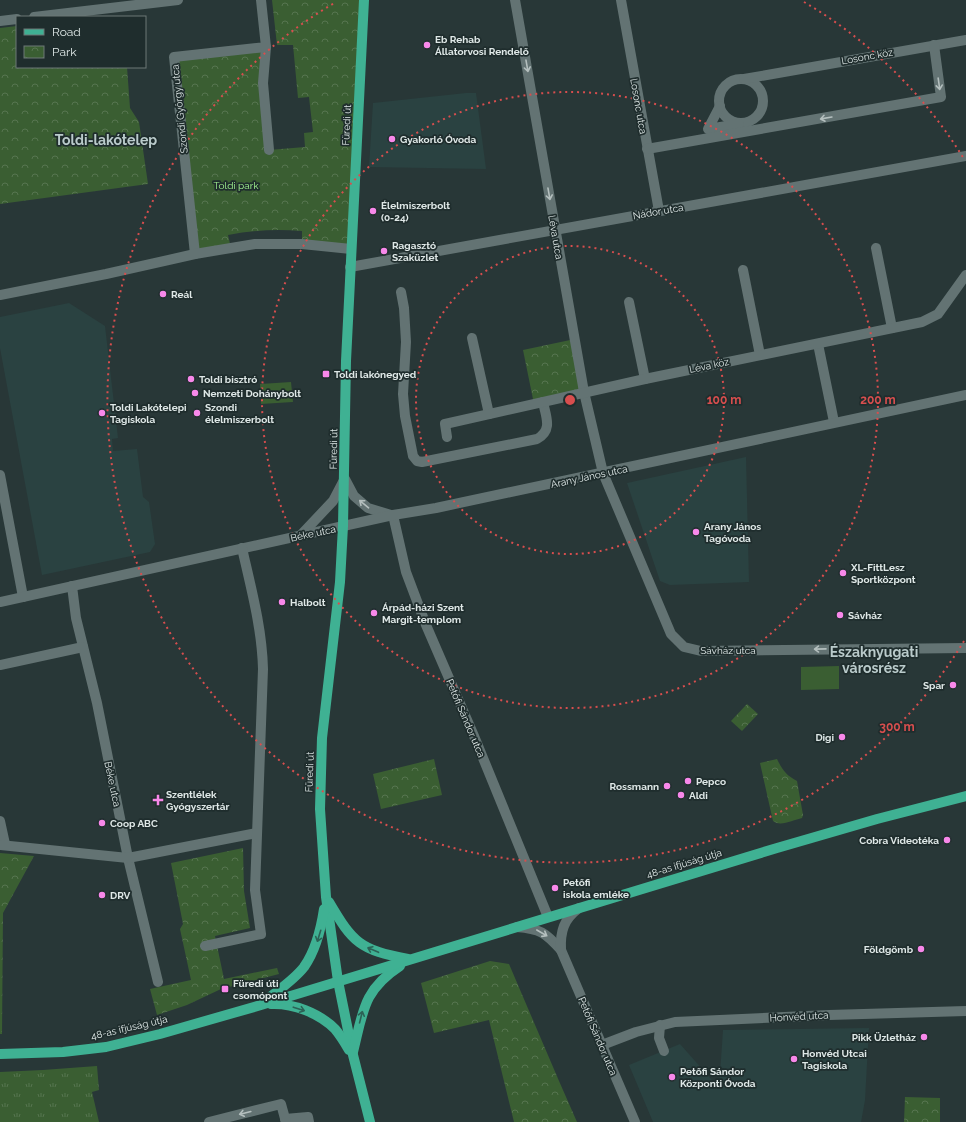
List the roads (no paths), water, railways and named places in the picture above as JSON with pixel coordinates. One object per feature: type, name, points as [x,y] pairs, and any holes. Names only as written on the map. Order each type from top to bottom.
[{"type":"main road","name":"Füredi út","points":[[326,897],[320,809],[320,778],[322,738],[340,582],[345,480],[346,361],[364,0]]},
{"type":"main road","name":"48-as ifjúság útja","points":[[0,1054],[63,1052],[106,1046],[160,1034],[338,980],[410,960],[581,906],[861,824],[964,797]]},
{"type":"main road","points":[[326,897],[344,928],[355,940],[368,949],[385,955],[410,960]]},
{"type":"main road","points":[[326,897],[338,980],[353,1055],[370,1122]]},
{"type":"main road","points":[[261,1004],[304,967],[317,942],[322,926],[326,897]]},
{"type":"main road","points":[[353,1055],[362,1014],[368,996],[379,982],[392,971],[410,960]]},
{"type":"main road","points":[[261,1004],[282,1004],[316,1014],[335,1029],[353,1055]]},
{"type":"street","points":[[42,16],[178,0]]},
{"type":"street","points":[[261,0],[266,47],[263,83],[269,150]]},
{"type":"street","name":"Léva utca","points":[[515,0],[584,392],[603,473]]},
{"type":"street","name":"Losonc utca","points":[[621,0],[659,211]]},
{"type":"street","points":[[0,21],[16,19]]},
{"type":"street","name":"Losonc köz","points":[[744,79],[966,40]]},
{"type":"street","points":[[707,135],[766,124],[940,97],[934,45]]},
{"type":"street","name":"Szondi György utca","points":[[195,254],[174,57],[266,47]]},
{"type":"street","points":[[762,92],[768,74]]},
{"type":"street","points":[[647,150],[707,135],[746,123],[756,118],[761,113],[764,99],[758,86],[744,79],[731,81],[725,86],[719,99],[723,113],[728,119],[734,122],[746,123],[766,124]]},
{"type":"street","points":[[707,135],[720,106]]},
{"type":"street","points":[[763,106],[766,124]]},
{"type":"street","name":"Nádor utca","points":[[350,267],[966,156]]},
{"type":"street","points":[[0,295],[106,274],[195,254],[255,244],[283,243],[351,249]]},
{"type":"street","points":[[876,248],[892,328]]},
{"type":"street","points":[[744,270],[760,355]]},
{"type":"street","name":"Léva köz","points":[[447,437],[445,424],[584,392],[922,322],[938,314],[966,275]]},
{"type":"street","points":[[401,292],[404,308],[406,342],[403,394],[405,416],[414,456],[417,461],[422,462],[537,439],[544,435],[547,430],[548,423],[543,402]]},
{"type":"street","points":[[629,302],[645,379]]},
{"type":"street","points":[[472,338],[489,414]]},
{"type":"street","points":[[818,344],[834,422]]},
{"type":"street","name":"Arany János utca","points":[[343,526],[603,473],[834,422],[966,395]]},
{"type":"street","name":"Sávház utca","points":[[603,473],[670,634],[684,647],[702,651],[966,648]]},
{"type":"street","points":[[0,475],[23,597]]},
{"type":"street","points":[[345,480],[354,496],[368,508],[393,515]]},
{"type":"street","points":[[300,536],[333,501],[345,480]]},
{"type":"street","name":"Petőfi Sándor utca","points":[[393,515],[406,572],[426,625],[474,736],[548,917]]},
{"type":"street","name":"Béke utca","points":[[0,602],[343,526]]},
{"type":"street","points":[[205,946],[261,934],[255,890],[263,649],[242,548]]},
{"type":"street","name":"Béke utca","points":[[72,586],[76,618],[97,703],[128,858],[158,982]]},
{"type":"street","points":[[0,665],[83,647]]},
{"type":"street","points":[[0,822],[3,844],[128,858],[257,833]]},
{"type":"street","points":[[561,950],[562,928],[572,913],[581,906]]},
{"type":"street","points":[[517,927],[541,932],[549,937],[561,950]]},
{"type":"street","name":"Petőfi Sándor utca","points":[[561,950],[635,1122]]},
{"type":"street","name":"Honvéd utca","points":[[602,1045],[660,1025],[675,1022],[828,1015],[966,1011]]},
{"type":"street","points":[[660,1025],[659,1038],[664,1051]]},
{"type":"street","points":[[209,1122],[281,1104],[285,1121],[308,1117],[309,1122]]},
{"type":"place","name":"Eb Rehab Állatorvosi Rendelő","points":[[427,45]]},
{"type":"place","name":"Gyakorló Óvoda","points":[[392,139]]},
{"type":"place","name":"Élelmiszerbolt (0-24)","points":[[373,211]]},
{"type":"place","name":"Ragasztó Szaküzlet","points":[[384,251]]},
{"type":"place","name":"Reál","points":[[163,294]]},
{"type":"place","name":"Toldi lakónegyed","points":[[326,374]]},
{"type":"place","name":"Toldi bisztró","points":[[191,379]]},
{"type":"place","name":"Nemzeti Dohánybolt","points":[[195,393]]},
{"type":"place","name":"Toldi Lakótelepi Tagiskola","points":[[102,413]]},
{"type":"place","name":"Szondi élelmiszerbolt","points":[[197,413]]},
{"type":"place","name":"Arany János Tagóvoda","points":[[696,532]]},
{"type":"place","name":"XL-FittLesz Sportközpont","points":[[843,573]]},
{"type":"place","name":"Halbolt","points":[[282,602]]},
{"type":"place","name":"Árpád-házi Szent Margit-templom","points":[[374,613]]},
{"type":"place","name":"Sávház","points":[[840,615]]},
{"type":"place","name":"Spar","points":[[953,685]]},
{"type":"place","name":"Digi","points":[[842,737]]},
{"type":"place","name":"Pepco","points":[[688,781]]},
{"type":"place","name":"Rossmann","points":[[667,786]]},
{"type":"place","name":"Aldi","points":[[681,795]]},
{"type":"place","name":"Szentlélek Gyógyszertár","points":[[158,800]]},
{"type":"place","name":"Coop ABC","points":[[102,823]]},
{"type":"place","name":"Cobra Videotéka","points":[[947,840]]},
{"type":"place","name":"Petőfi iskola emléke","points":[[555,888]]},
{"type":"place","name":"DRV","points":[[102,895]]},
{"type":"place","name":"Földgömb","points":[[921,949]]},
{"type":"place","name":"Füredi úti csomópont","points":[[225,989]]},
{"type":"place","name":"Pikk Üzletház","points":[[924,1037]]},
{"type":"place","name":"Honvéd Utcai Tagiskola","points":[[794,1059]]},
{"type":"place","name":"Petőfi Sándor Központi Óvoda","points":[[672,1077]]},
{"type":"district","name":"Toldi-lakótelep","points":[[106,140]]},
{"type":"district","name":"Északnyugati városrész","points":[[874,660]]},
{"type":"park label","name":"Toldi park","points":[[236,185]]}]
